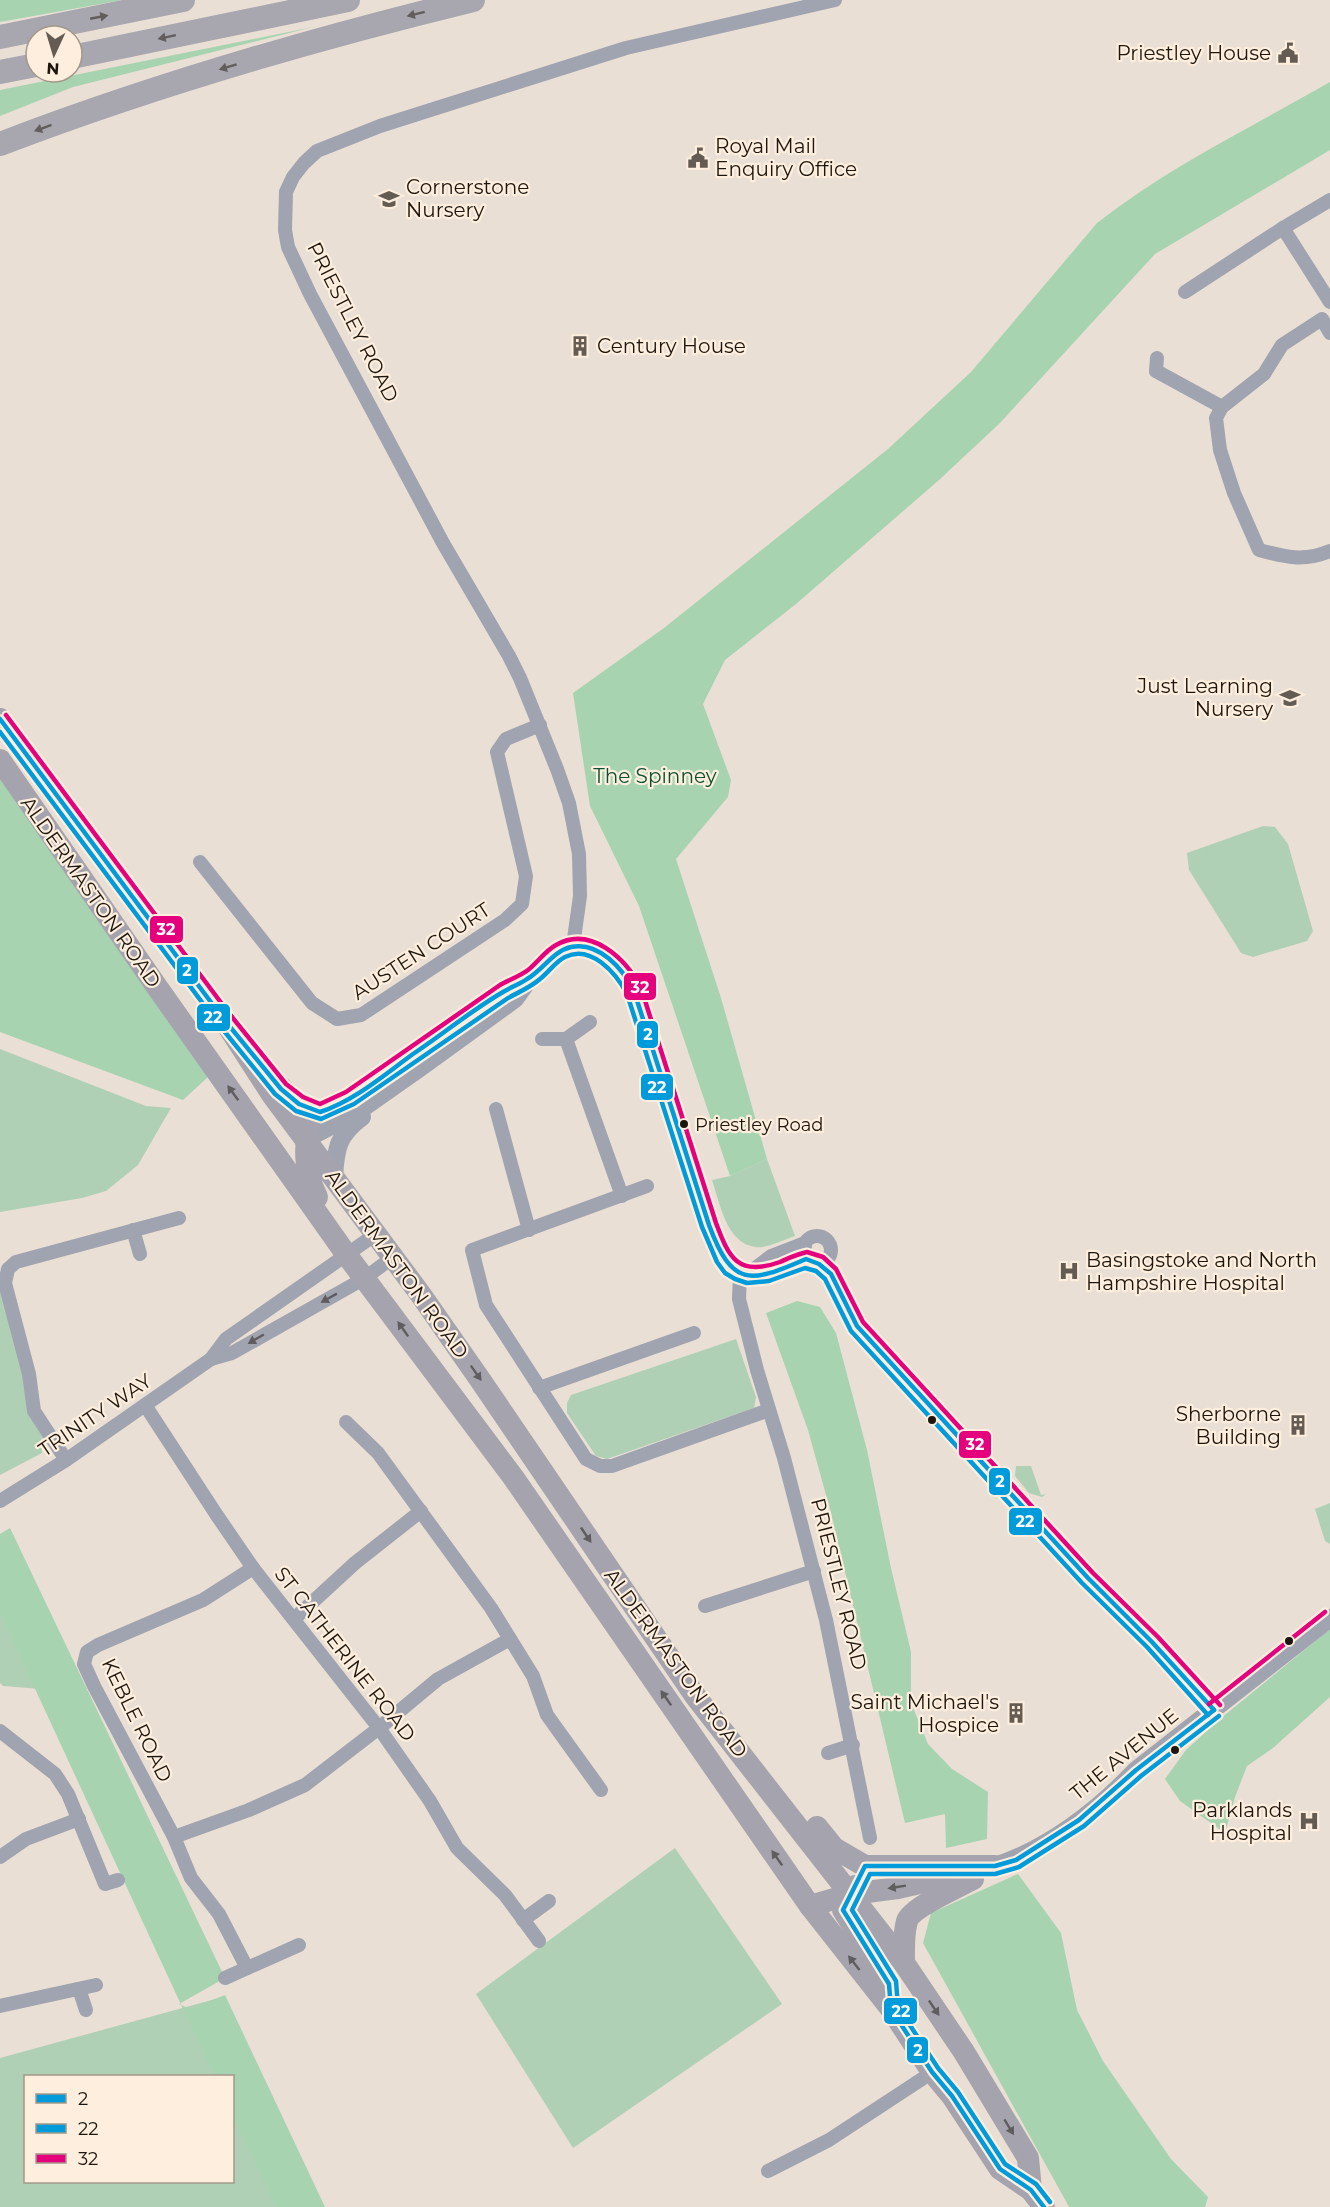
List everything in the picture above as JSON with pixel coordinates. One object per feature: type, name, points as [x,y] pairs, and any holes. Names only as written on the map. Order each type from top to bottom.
[{"type":"highway","points":[[0,37],[183,0]]},
{"type":"highway","points":[[84,55],[348,0]]},
{"type":"highway","points":[[0,144],[122,99],[334,35],[473,0]]},
{"type":"highway","points":[[0,72],[24,67]]},
{"type":"main road","name":"ALDERMASTON ROAD","points":[[0,719],[222,1017],[281,1089],[299,1104],[311,1109],[306,1139],[306,1172],[346,1254]]},
{"type":"main road","name":"ALDERMASTON ROAD","points":[[0,760],[346,1254],[513,1477],[810,1906],[891,2009],[927,2076],[952,2096],[1000,2169],[1037,2199]]},
{"type":"main road","name":"ALDERMASTON ROAD","points":[[222,1017],[273,1096],[334,1176],[481,1381],[696,1697],[904,1963],[964,2052],[1028,2158],[1037,2199]]},
{"type":"main road","points":[[267,1140],[282,1143],[306,1139]]},
{"type":"main road","points":[[696,1697],[735,1726],[834,1848],[865,1866],[995,1866]]},
{"type":"main road","points":[[865,1866],[843,1910],[889,1984],[891,2009]]},
{"type":"main road","points":[[810,1906],[851,1894],[898,1888],[995,1866]]},
{"type":"main road","points":[[904,1963],[908,1919],[917,1910],[995,1866]]},
{"type":"main road","points":[[927,2076],[964,2052]]},
{"type":"street","name":"PRIESTLEY ROAD","points":[[573,946],[580,896],[577,839],[569,803],[540,725],[509,656],[443,543],[310,294],[288,247],[285,230],[286,192],[293,177],[317,151],[380,126],[626,48],[835,0]]},
{"type":"street","points":[[1185,292],[1282,228],[1330,200]]},
{"type":"street","points":[[1282,228],[1330,302]]},
{"type":"street","points":[[1330,332],[1322,319],[1282,345],[1264,374],[1222,407],[1216,418],[1220,450],[1234,493],[1259,550],[1292,558],[1319,555],[1330,550]]},
{"type":"street","points":[[1157,358],[1156,371],[1222,407]]},
{"type":"street","name":"AUSTEN COURT","points":[[200,862],[312,1003],[337,1019],[361,1015],[505,920],[522,904],[526,876],[497,752],[506,739],[540,725]]},
{"type":"street","points":[[306,1139],[356,1113],[515,999],[528,980],[561,950],[573,946],[586,947],[607,957],[623,970],[629,979],[709,1225],[729,1266],[745,1274],[772,1258],[805,1252]]},
{"type":"street","points":[[311,1109],[320,1112],[350,1098],[504,991],[528,980]]},
{"type":"street","points":[[542,1039],[566,1039],[591,1022]]},
{"type":"street","points":[[566,1039],[622,1196]]},
{"type":"street","points":[[334,1176],[335,1155],[345,1131],[413,1080],[420,1068]]},
{"type":"street","points":[[496,1109],[529,1230]]},
{"type":"street","points":[[648,1186],[472,1250],[486,1305],[585,1459],[600,1466],[612,1466],[769,1410]]},
{"type":"street","points":[[66,1460],[34,1411],[29,1374],[5,1283],[8,1269],[16,1262],[179,1218]]},
{"type":"street","points":[[134,1230],[140,1254]]},
{"type":"street","name":"TRINITY WAY","points":[[0,1501],[66,1460],[211,1359],[226,1339],[376,1234]]},
{"type":"street","name":"TRINITY WAY","points":[[211,1359],[232,1353],[365,1278],[393,1257]]},
{"type":"street","name":"PRIESTLEY ROAD","points":[[745,1274],[739,1299],[826,1620],[853,1744],[870,1838]]},
{"type":"street","points":[[539,1388],[694,1333]]},
{"type":"street","name":"ST CATHERINE ROAD","points":[[145,1405],[253,1568],[379,1728],[430,1801],[457,1848],[505,1896],[539,1941]]},
{"type":"street","points":[[346,1422],[378,1453],[491,1608],[532,1676],[547,1715],[601,1790]]},
{"type":"street","points":[[294,1619],[355,1563],[421,1511]]},
{"type":"street","name":"KEBLE ROAD","points":[[247,1968],[219,1914],[191,1878],[174,1837],[84,1664],[87,1652],[98,1645],[202,1600],[253,1568]]},
{"type":"street","points":[[705,1606],[813,1572]]},
{"type":"street","name":"THE AVENUE","points":[[995,1866],[1029,1853],[1079,1820],[1136,1770],[1330,1618]]},
{"type":"street","points":[[174,1837],[249,1810],[304,1785],[379,1728],[438,1679],[510,1639]]},
{"type":"street","points":[[0,1731],[55,1774],[68,1794],[105,1884],[118,1880]]},
{"type":"street","points":[[828,1753],[853,1744]]},
{"type":"street","points":[[0,1857],[26,1839],[79,1819]]},
{"type":"street","points":[[523,1920],[549,1901]]},
{"type":"street","points":[[225,1978],[299,1945]]},
{"type":"street","points":[[0,2006],[96,1985]]},
{"type":"street","points":[[79,1989],[86,2010]]},
{"type":"street","points":[[768,2171],[829,2139],[927,2076]]},
{"type":"green space","points":[[0,0],[123,0],[0,22]]},
{"type":"green space","points":[[313,27],[73,87],[0,116],[0,90],[30,84],[84,84],[84,73]]},
{"type":"green space","name":"The Spinney","points":[[1330,82],[1330,150],[1155,254],[1000,423],[939,480],[796,604],[725,660],[703,704],[731,780],[728,797],[676,859],[721,998],[767,1159],[730,1176],[639,906],[590,806],[573,693],[664,628],[888,449],[971,372],[1097,223],[1181,166]]},
{"type":"green space","points":[[0,778],[209,1076],[183,1100],[0,1032]]},
{"type":"green space","points":[[1263,826],[1275,827],[1288,844],[1313,931],[1307,941],[1253,957],[1241,953],[1189,870],[1187,853]]},
{"type":"green space","points":[[0,1049],[146,1106],[171,1108],[138,1165],[106,1191],[82,1198],[0,1212]]},
{"type":"green space","points":[[767,1159],[795,1236],[755,1247],[745,1244],[731,1230],[721,1210],[712,1180],[730,1176]]},
{"type":"green space","points":[[0,1275],[45,1436],[41,1440],[42,1453],[0,1475]]},
{"type":"green space","points":[[797,1301],[820,1307],[836,1333],[867,1450],[911,1652],[911,1703],[928,1744],[952,1769],[988,1792],[987,1839],[946,1848],[945,1814],[905,1823],[831,1513],[808,1430],[766,1313]]},
{"type":"green space","points":[[736,1339],[756,1397],[754,1408],[607,1459],[596,1456],[567,1413],[567,1403],[571,1395]]},
{"type":"green space","points":[[1016,1466],[1031,1466],[1041,1495],[1046,1494],[1042,1497],[1029,1493],[1015,1476]]},
{"type":"green space","points":[[1330,1503],[1330,1544],[1325,1541],[1315,1509]]},
{"type":"green space","points":[[10,1528],[225,1978],[180,2003],[0,1613],[0,1534]]},
{"type":"green space","points":[[0,1595],[40,1689],[3,1686],[0,1683]]},
{"type":"green space","points":[[1330,1629],[1330,1697],[1273,1748],[1247,1766],[1225,1833],[1180,1801],[1165,1779],[1186,1750],[1220,1719]]},
{"type":"green space","points":[[675,1848],[782,2004],[573,2148],[476,1994]]},
{"type":"green space","points":[[1018,1874],[1061,1933],[1077,2010],[1103,2061],[1171,2159],[1208,2197],[1205,2207],[1069,2207],[923,1943],[931,1913]]},
{"type":"green space","points":[[225,1995],[325,2207],[276,2207],[234,2118],[234,2075],[214,2075],[181,2005],[190,2009]]},
{"type":"green space","points":[[219,1998],[321,2207],[0,2207],[0,2058]]},
{"type":"transit line","name":"32","points":[[6,715],[228,1012],[286,1084],[303,1097],[320,1104],[346,1092],[500,985],[525,972],[556,945],[569,940],[582,939],[594,942],[617,956],[641,988],[716,1223],[731,1255],[737,1261],[754,1267],[766,1266],[807,1252],[823,1257],[836,1269],[863,1322],[1093,1573],[1158,1637],[1220,1705]]},
{"type":"transit line","name":"2","points":[[0,719],[222,1017],[281,1089],[299,1104],[320,1112],[345,1101],[380,1079],[480,1006],[533,975],[565,949],[581,946],[591,948],[609,959],[617,966],[634,991],[709,1225],[726,1260],[735,1270],[745,1275],[756,1276],[770,1273],[806,1259],[819,1264],[831,1274],[857,1326],[1088,1578],[1152,1642],[1214,1710]]},
{"type":"transit line","name":"22","points":[[0,732],[216,1021],[275,1094],[296,1111],[321,1119],[354,1104],[508,998],[533,984],[565,957],[584,954],[602,963],[627,994],[702,1227],[717,1262],[725,1273],[747,1283],[769,1281],[805,1268],[816,1271],[825,1279],[851,1331],[1082,1583],[1147,1647],[1208,1715]]},
{"type":"transit line","name":"32","points":[[1209,1704],[1325,1612]]},
{"type":"transit line","name":"2","points":[[1044,2207],[1031,2190],[1000,2169],[952,2096],[932,2072],[891,2009],[889,1984],[843,1910],[865,1866],[995,1866],[1016,1860],[1079,1820],[1136,1770],[1214,1710]]},
{"type":"transit line","name":"22","points":[[1050,2202],[1036,2184],[1005,2164],[958,2092],[938,2068],[898,2007],[896,1981],[852,1910],[870,1874],[995,1874],[1019,1867],[1084,1826],[1141,1776],[1219,1716]]},
{"type":"place","name":"Priestley House","points":[[1288,53]]},
{"type":"place","name":"Royal Mail Enquiry Office","points":[[698,158]]},
{"type":"place","name":"Cornerstone Nursery","points":[[389,199]]},
{"type":"place","name":"Century House","points":[[580,346]]},
{"type":"place","name":"Just Learning Nursery","points":[[1290,698]]},
{"type":"place","name":"Priestley Road","points":[[684,1124]]},
{"type":"place","name":"Basingstoke and North Hampshire Hospital","points":[[1069,1271]]},
{"type":"place","name":"Sherborne Building","points":[[1298,1425]]},
{"type":"place","name":"Saint Michael's Hospice","points":[[1016,1713]]},
{"type":"place","name":"Parklands Hospital","points":[[1309,1821]]}]
